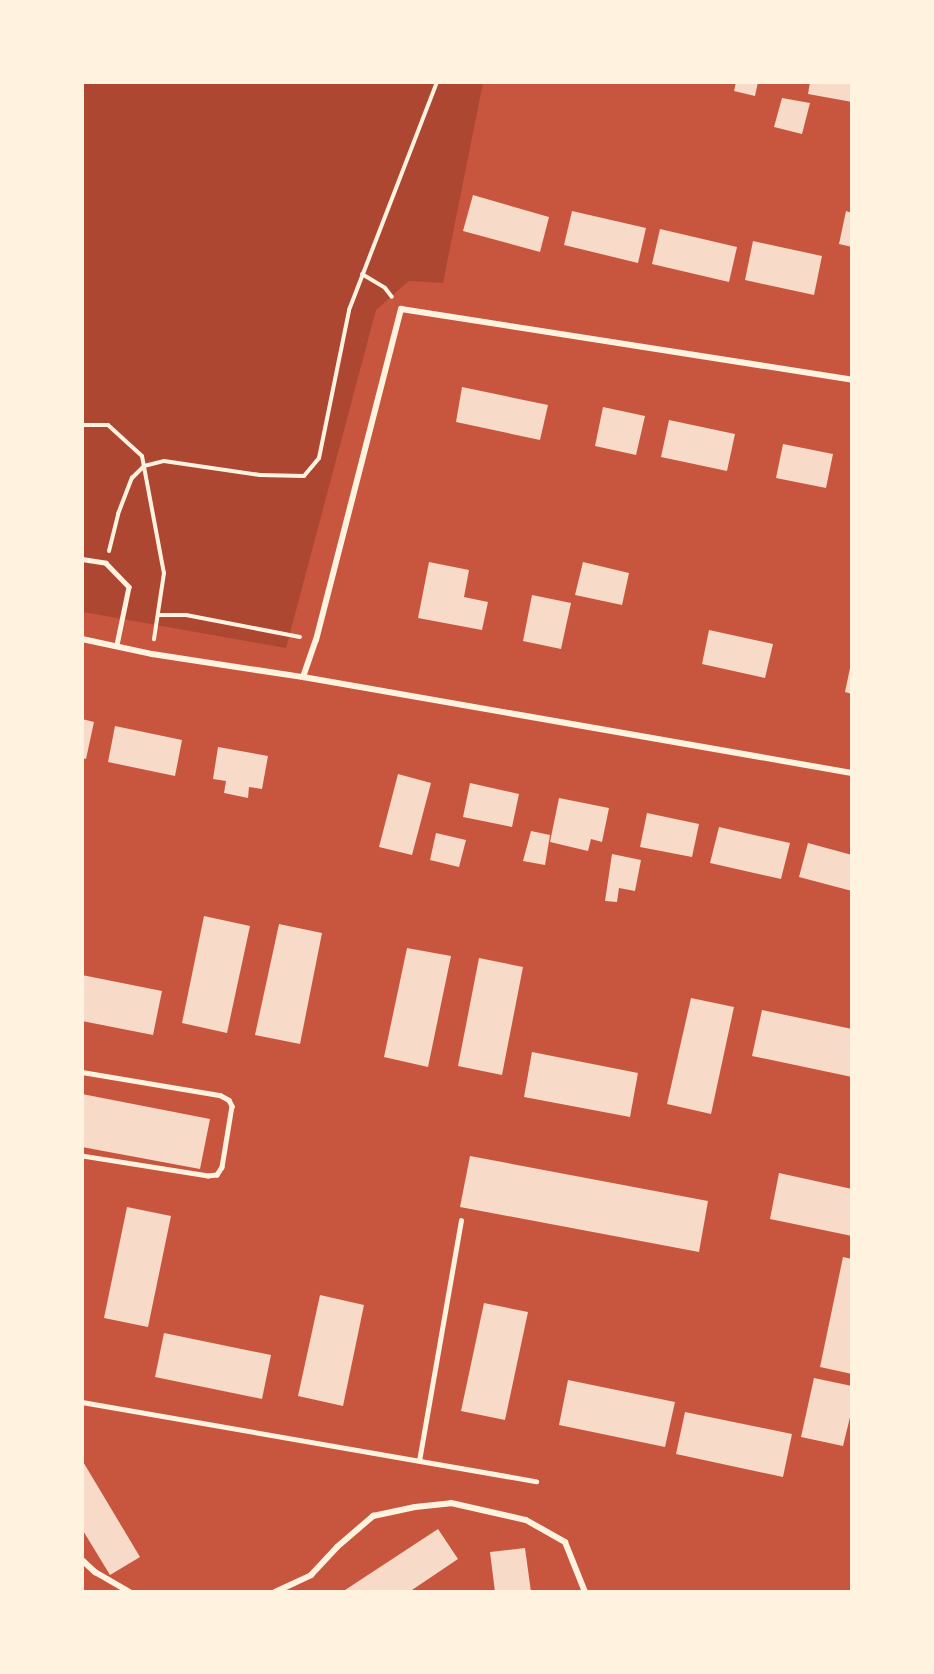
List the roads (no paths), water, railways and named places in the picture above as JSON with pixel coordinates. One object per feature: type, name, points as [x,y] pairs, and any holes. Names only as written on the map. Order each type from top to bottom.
[{"type":"street","points":[[303,677],[316,640],[401,309],[852,380]]},
{"type":"street","points":[[82,639],[152,654],[303,677],[852,773]]},
{"type":"street","points":[[275,1592],[311,1575],[337,1547],[373,1516],[415,1507],[452,1503],[526,1520],[565,1542],[585,1592]]},
{"type":"street","points":[[82,1560],[95,1572],[129,1592]]},
{"type":"lane","points":[[82,559],[106,563],[129,586],[117,645]]},
{"type":"lane","points":[[82,1072],[220,1095],[229,1100],[232,1106],[222,1167],[217,1175],[208,1176],[82,1156]]},
{"type":"lane","points":[[419,1461],[461,1221]]},
{"type":"lane","points":[[82,1402],[536,1481]]}]
